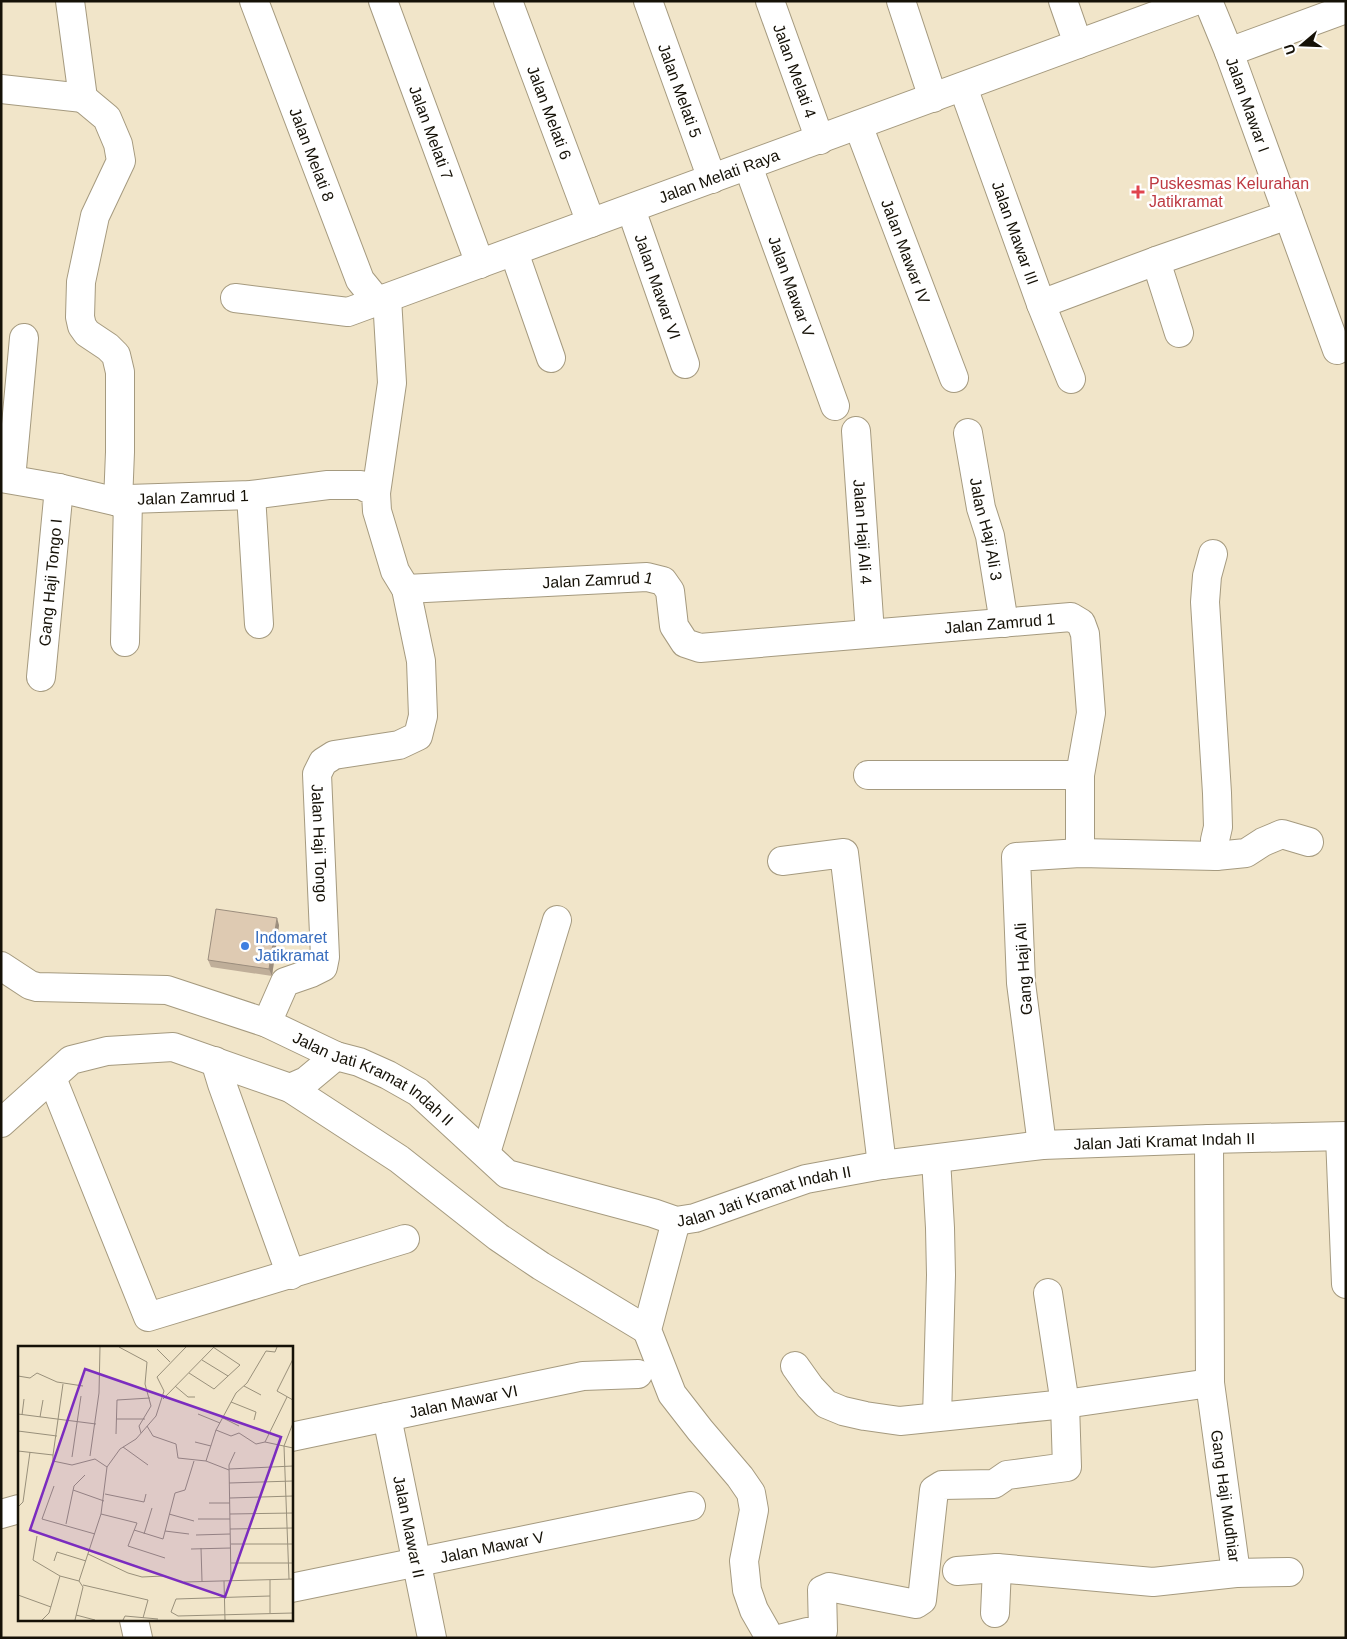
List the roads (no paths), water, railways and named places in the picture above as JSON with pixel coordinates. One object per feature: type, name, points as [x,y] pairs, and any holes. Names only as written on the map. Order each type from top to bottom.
[{"type":"street","points":[[70,1],[83,98]]},
{"type":"street","name":"Jalan Melati 8","points":[[254,1],[360,280],[382,300]]},
{"type":"street","name":"Jalan Melati 7","points":[[383,1],[480,264]]},
{"type":"street","name":"Jalan Melati 6","points":[[508,1],[591,223]]},
{"type":"street","name":"Jalan Melati 5","points":[[648,1],[712,179]]},
{"type":"street","name":"Jalan Melati 4","points":[[770,1],[820,140]]},
{"type":"street","points":[[901,1],[934,98]]},
{"type":"street","points":[[1063,1],[1078,44]]},
{"type":"street","name":"Jalan Melati Raya","points":[[235,298],[348,312],[1196,1]]},
{"type":"street","name":"Jalan Mawar I","points":[[1208,1],[1229,52],[1337,350]]},
{"type":"street","points":[[1229,52],[1346,9]]},
{"type":"street","name":"Jalan Mawar III","points":[[963,86],[1041,304],[1071,378]]},
{"type":"street","points":[[1,89],[83,98],[107,118],[118,144],[120,161],[95,216],[81,282],[80,317],[82,326],[87,332],[108,347],[116,356],[120,372],[125,642]]},
{"type":"street","name":"Jalan Mawar IV","points":[[858,125],[954,378]]},
{"type":"street","name":"Jalan Mawar V","points":[[748,166],[835,406]]},
{"type":"street","name":"Jalan Mawar VI","points":[[630,209],[685,364]]},
{"type":"street","points":[[1041,304],[1288,215]]},
{"type":"street","points":[[514,252],[551,358]]},
{"type":"street","points":[[1156,261],[1180,332]]},
{"type":"street","points":[[382,300],[392,383],[376,493],[377,511],[395,571],[406,589]]},
{"type":"street","points":[[6,478],[24,338]]},
{"type":"street","name":"Jalan Haji Ali 4","points":[[856,431],[870,633]]},
{"type":"street","name":"Jalan Haji Ali 3","points":[[968,433],[981,508],[990,536],[1004,623]]},
{"type":"street","name":"Jalan Zamrud 1","points":[[6,478],[123,501],[251,495],[328,485],[361,485],[376,493]]},
{"type":"street","name":"Gang Haji Tongo I","points":[[41,677],[59,488]]},
{"type":"street","points":[[251,495],[259,624]]},
{"type":"street","points":[[1212,554],[1207,576],[1205,602],[1217,793],[1218,828],[1215,840],[1216,856]]},
{"type":"street","name":"Jalan Zamrud 1","points":[[406,589],[647,577],[663,581],[670,591],[674,626],[685,643],[700,648],[1071,617],[1081,624],[1085,634],[1091,713],[1080,775],[1080,854]]},
{"type":"street","name":"Jalan Haji Tongo","points":[[267,1023],[285,982],[323,967],[325,957],[317,774],[323,762],[334,755],[399,745],[418,736],[423,716],[421,661],[406,589]]},
{"type":"street","points":[[868,775],[1080,775]]},
{"type":"street","points":[[1080,854],[1216,856],[1246,853],[1263,842],[1282,834],[1309,842]]},
{"type":"street","points":[[782,861],[844,853],[882,1165]]},
{"type":"street","name":"Gang Haji Ali","points":[[1042,1145],[1022,983],[1016,857],[1080,854]]},
{"type":"street","points":[[486,1153],[557,920]]},
{"type":"street","points":[[1,966],[30,985]]},
{"type":"street","name":"Jalan Jati Kramat Indah II","points":[[1,987],[30,985],[42,987],[167,990],[267,1023],[336,1056],[359,1062],[388,1075],[418,1092],[507,1174],[653,1213],[676,1221],[695,1218],[806,1179],[882,1165],[1042,1145],[1343,1136]]},
{"type":"street","points":[[1,1123],[71,1060],[107,1051],[173,1047],[290,1088],[399,1159],[505,1242],[647,1330]]},
{"type":"street","points":[[290,1088],[306,1081],[336,1056]]},
{"type":"street","points":[[215,1061],[291,1275]]},
{"type":"street","points":[[52,1078],[148,1317],[405,1239]]},
{"type":"street","points":[[1343,1136],[1346,1284]]},
{"type":"street","name":"Gang Haji Mudhiar","points":[[957,1571],[997,1568],[1153,1582],[1236,1573],[1210,1383],[1209,1139]]},
{"type":"street","points":[[936,1159],[941,1275],[936,1417]]},
{"type":"street","points":[[676,1221],[647,1330],[672,1394],[751,1493],[754,1510],[744,1561],[747,1590],[754,1610],[770,1638]]},
{"type":"street","points":[[783,1638],[807,1632],[823,1631],[822,1590],[829,1587],[916,1604],[922,1600],[934,1490],[942,1485],[994,1484],[1007,1475],[1067,1467],[1065,1404],[1048,1293]]},
{"type":"street","points":[[795,1366],[810,1387],[826,1404],[843,1411],[900,1421],[1065,1404],[1210,1383]]},
{"type":"street","name":"Jalan Mawar VI","points":[[292,1437],[583,1376],[638,1374]]},
{"type":"street","name":"Jalan Mawar II","points":[[387,1417],[432,1638]]},
{"type":"street","name":"Jalan Mawar V","points":[[292,1588],[691,1506]]},
{"type":"street","points":[[1,1514],[18,1509]]},
{"type":"street","points":[[995,1613],[997,1568]]},
{"type":"street","points":[[1236,1573],[1289,1572]]},
{"type":"street","points":[[134,1622],[138,1638]]},
{"type":"place","name":"Puskesmas Kelurahan Jatikramat","points":[[1138,192]]},
{"type":"place","name":"Indomaret Jatikramat","points":[[245,946]]}]
